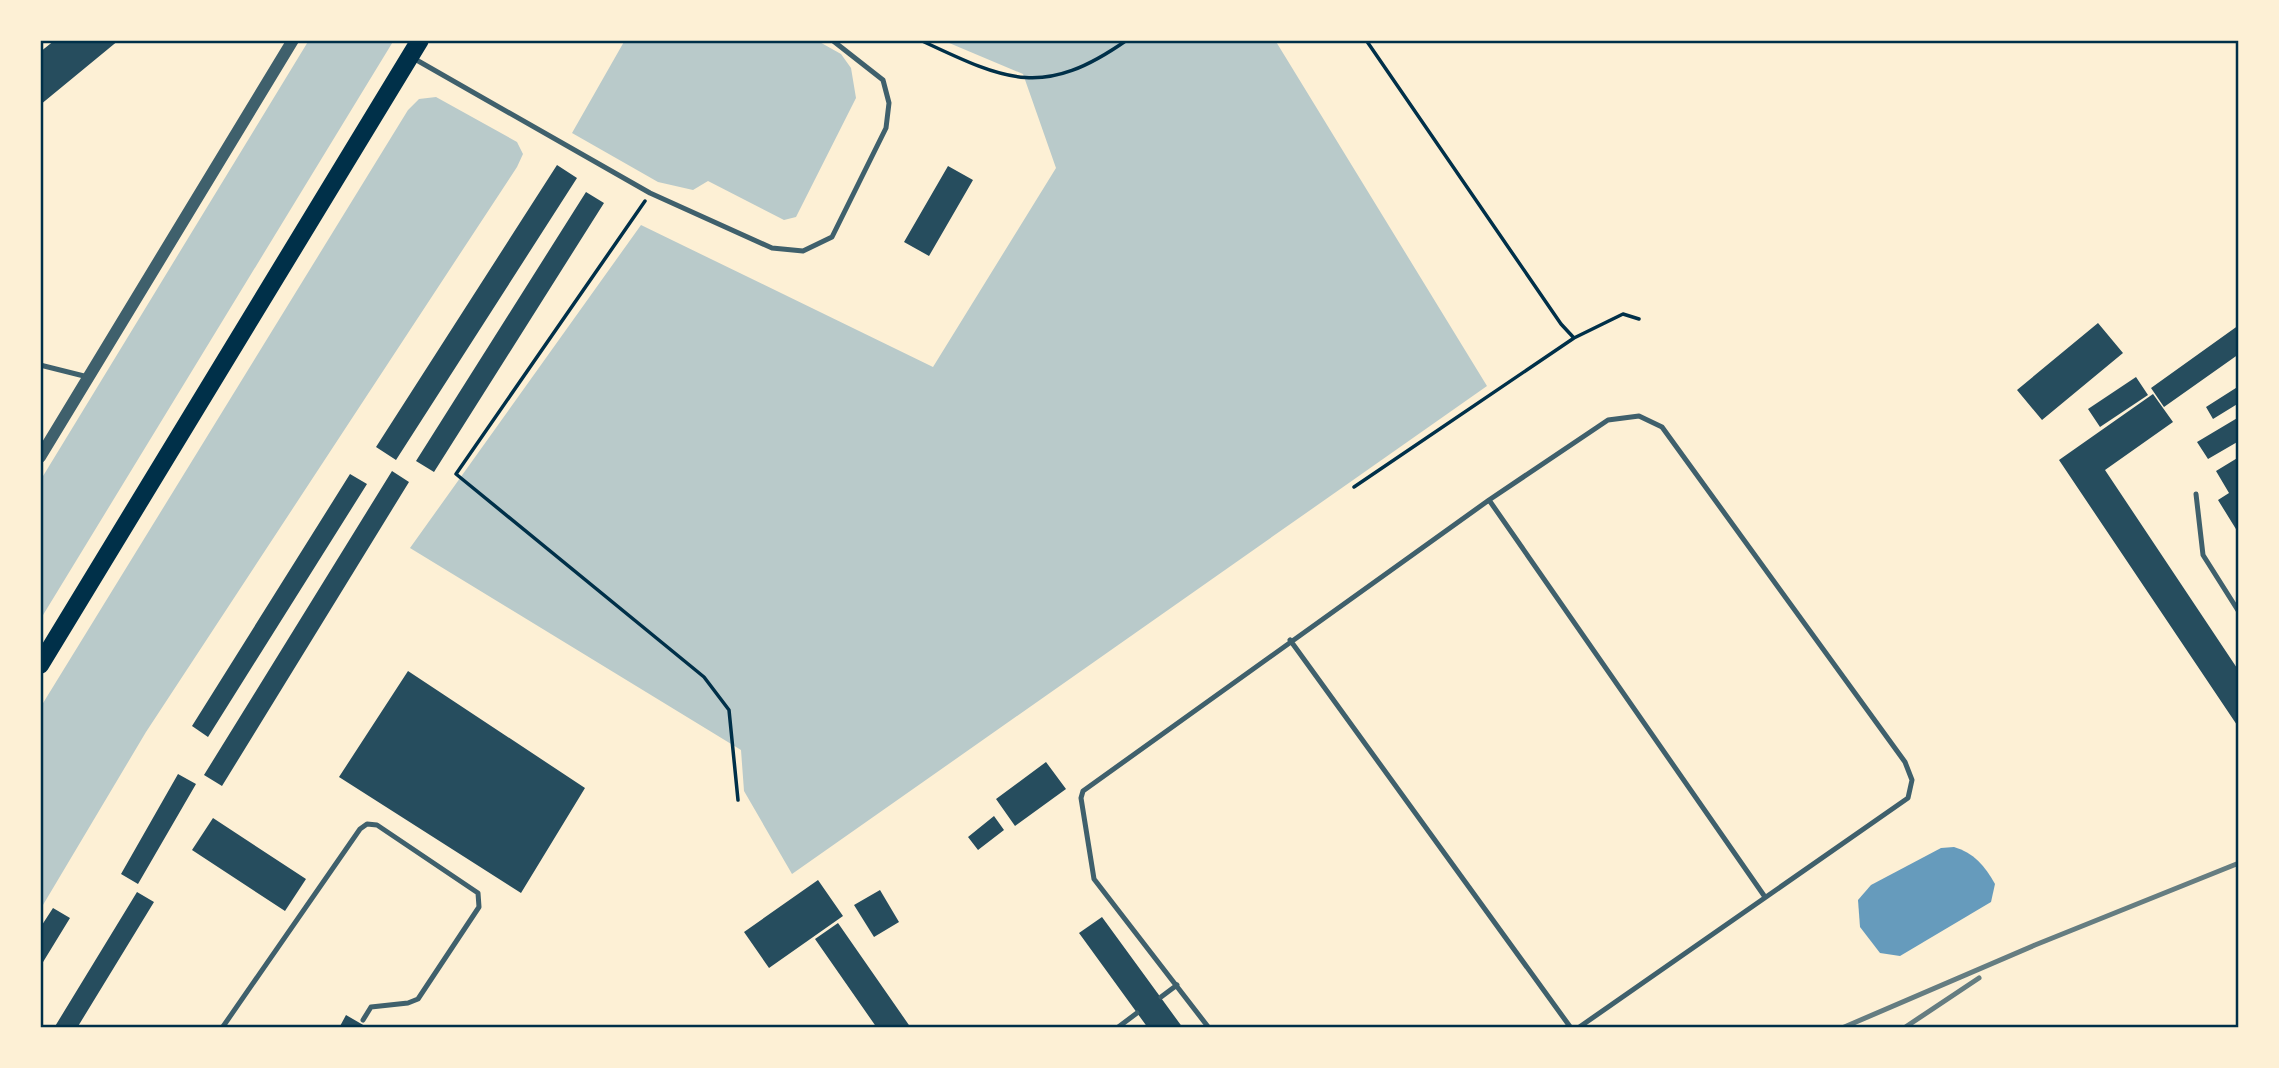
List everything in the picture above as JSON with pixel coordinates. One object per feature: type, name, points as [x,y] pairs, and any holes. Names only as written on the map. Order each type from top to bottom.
[{"type":"highway","points":[[40,665],[420,40]]},
{"type":"street","points":[[40,457],[293,40]]},
{"type":"lane","points":[[410,57],[650,193],[772,248],[803,251],[832,237],[886,128],[889,103],[883,80],[832,40]]},
{"type":"lane","points":[[40,365],[89,377]]},
{"type":"lane","points":[[1209,1028],[1094,879],[1081,797],[1087,786],[1489,500],[1608,420],[1639,416],[1662,427],[1905,762],[1912,780],[1908,798],[1578,1028]]},
{"type":"lane","points":[[2196,494],[2203,555],[2239,612]]},
{"type":"lane","points":[[1489,500],[1765,897]]},
{"type":"lane","points":[[1290,640],[1571,1028]]},
{"type":"lane","points":[[222,1028],[359,829],[367,824],[377,825],[478,893],[480,899],[479,907],[418,999],[408,1003],[372,1007],[363,1020]]},
{"type":"lane","points":[[1161,997],[1177,985]]},
{"type":"lane","points":[[1116,1028],[1138,1013]]},
{"type":"path","points":[[920,40],[988,69],[1040,80],[1096,62],[1127,40]]},
{"type":"path","points":[[1367,40],[1561,324],[1574,338]]},
{"type":"path","points":[[650,193],[456,474],[704,677],[719,694],[729,710],[738,800]]},
{"type":"path","points":[[1354,487],[1574,338],[1623,314],[1639,319]]},
{"type":"shaded area","points":[[309,40],[394,40],[40,620],[40,481]]},
{"type":"shaded area","points":[[625,40],[816,40],[841,54],[851,68],[856,98],[796,217],[784,220],[708,181],[693,190],[658,182],[572,133]]},
{"type":"shaded area","points":[[942,40],[1275,40],[1487,386],[792,874],[744,791],[741,750],[410,548],[641,225],[933,367],[1056,168],[1023,74]]},
{"type":"shaded area","points":[[436,97],[517,142],[523,154],[517,167],[146,732],[40,910],[40,708],[408,110],[419,99]]},
{"type":"water","points":[[1954,847],[1973,857],[1987,871],[1995,884],[1991,902],[1900,956],[1880,953],[1860,927],[1858,900],[1871,885],[1941,848]]},
{"type":"building","points":[[55,40],[119,40],[40,105],[40,52]]},
{"type":"building","points":[[557,165],[577,178],[396,460],[376,447]]},
{"type":"building","points":[[948,166],[973,180],[929,256],[904,242]]},
{"type":"building","points":[[586,192],[604,203],[434,472],[416,461]]},
{"type":"building","points":[[2098,323],[2123,353],[2042,420],[2017,390]]},
{"type":"building","points":[[2239,325],[2239,354],[2164,407],[2151,388]]},
{"type":"building","points":[[2136,377],[2148,395],[2100,427],[2088,409]]},
{"type":"building","points":[[2239,386],[2239,403],[2213,419],[2206,407]]},
{"type":"building","points":[[2153,394],[2173,422],[2105,470],[2239,671],[2239,728],[2059,460]]},
{"type":"building","points":[[2239,417],[2239,441],[2208,459],[2197,442]]},
{"type":"building","points":[[2239,457],[2239,534],[2218,500],[2229,493],[2216,471]]},
{"type":"building","points":[[392,471],[409,482],[222,786],[204,775]]},
{"type":"building","points":[[350,474],[367,484],[208,737],[192,726]]},
{"type":"building","points":[[408,671],[585,788],[521,893],[339,777]]},
{"type":"building","points":[[1046,762],[1066,789],[1015,826],[996,799]]},
{"type":"building","points":[[178,774],[196,784],[138,884],[121,874]]},
{"type":"building","points":[[994,816],[1004,830],[978,850],[968,837]]},
{"type":"building","points":[[213,818],[306,879],[285,911],[192,850]]},
{"type":"building","points":[[818,880],[843,916],[769,968],[744,932]]},
{"type":"building","points":[[880,890],[899,922],[874,937],[854,905]]},
{"type":"building","points":[[137,892],[154,902],[77,1028],[54,1028]]},
{"type":"building","points":[[53,908],[70,918],[40,967],[40,928]]},
{"type":"building","points":[[1102,917],[1183,1028],[1148,1028],[1079,933]]},
{"type":"building","points":[[838,923],[911,1028],[877,1028],[815,939]]},
{"type":"building","points":[[346,1015],[365,1026],[365,1028],[339,1028]]},
{"type":"railway","points":[[1842,1028],[2035,945],[2239,863]]},
{"type":"railway","points":[[1904,1028],[1979,978]]}]
